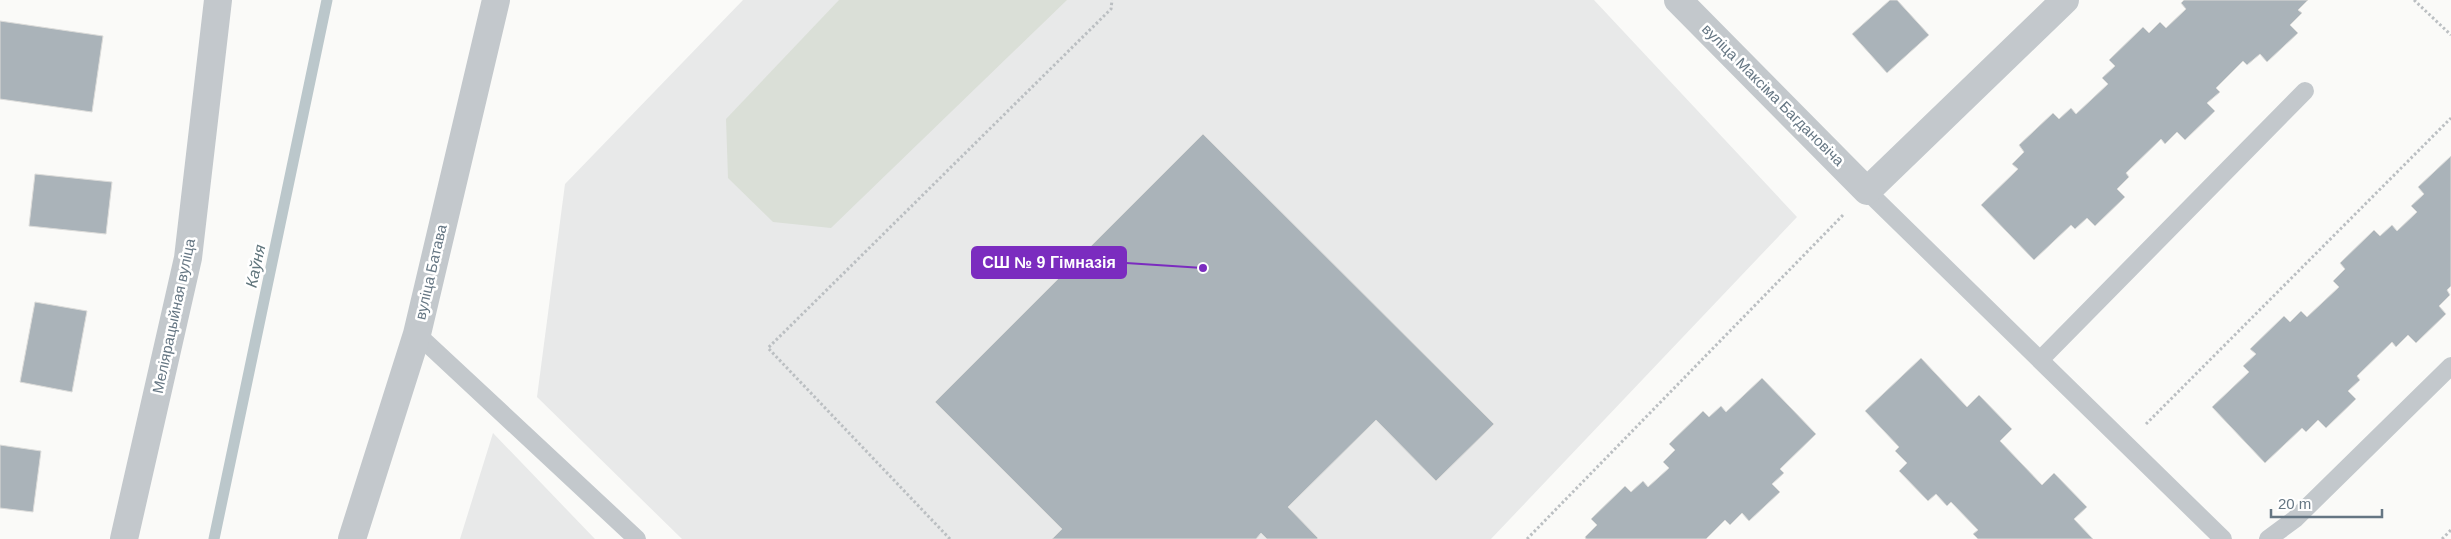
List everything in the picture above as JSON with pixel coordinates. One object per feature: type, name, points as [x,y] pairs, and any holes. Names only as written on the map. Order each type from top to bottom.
[{"type":"street","name":"Меліярацыйная вуліца","points":[[124,539],[188,258],[218,0]]},
{"type":"street","name":"вуліца Батава","points":[[352,539],[417,334],[496,0]]},
{"type":"street","name":"вуліца Максіма Багдановіча","points":[[1678,0],[1867,190]]},
{"type":"street","points":[[1867,190],[2065,0]]},
{"type":"lane","points":[[2040,360],[2305,91]]},
{"type":"lane","points":[[1867,190],[2223,539]]},
{"type":"lane","points":[[417,334],[636,539]]},
{"type":"lane","points":[[2268,539],[2295,519],[2451,366]]},
{"type":"path","points":[[950,539],[768,348],[1111,9],[1112,0]]},
{"type":"path","points":[[2414,0],[2451,35]]},
{"type":"path","points":[[2126,444],[2451,118]]},
{"type":"path","points":[[1527,539],[1867,190]]},
{"type":"path","points":[[2442,539],[2451,530]]},
{"type":"shaded area","points":[[743,0],[1594,0],[1797,217],[1491,539],[682,539],[537,397],[565,184]]},
{"type":"shaded area","points":[[839,0],[1067,0],[831,228],[773,222],[728,178],[726,119]]},
{"type":"shaded area","points":[[493,433],[595,539],[460,539]]},
{"type":"building","points":[[1890,0],[1897,0],[1929,35],[1887,73],[1852,34]]},
{"type":"building","points":[[2184,0],[2308,0],[2298,10],[2302,13],[2290,25],[2298,33],[2267,62],[2260,54],[2247,65],[2243,61],[2216,88],[2220,92],[2207,103],[2215,111],[2185,140],[2177,132],[2165,144],[2161,139],[2126,173],[2129,177],[2117,189],[2125,197],[2095,226],[2087,218],[2075,229],[2071,225],[2034,260],[1981,205],[2018,169],[2012,164],[2024,152],[2019,145],[2053,113],[2059,119],[2071,108],[2076,114],[2108,84],[2102,78],[2115,66],[2109,60],[2143,27],[2149,33],[2160,22],[2166,28],[2186,9],[2181,3]]},
{"type":"building","points":[[0,21],[103,36],[92,112],[0,99]]},
{"type":"building","points":[[1203,134],[1494,424],[1436,481],[1376,420],[1288,507],[1317,539],[1267,539],[1261,533],[1256,539],[1052,539],[1062,529],[935,402]]},
{"type":"building","points":[[2451,156],[2451,286],[2447,290],[2450,295],[2439,306],[2446,314],[2416,343],[2408,335],[2396,347],[2392,342],[2357,376],[2360,380],[2348,391],[2356,399],[2326,428],[2318,420],[2306,432],[2302,428],[2265,463],[2212,407],[2249,372],[2243,366],[2256,354],[2250,349],[2284,316],[2290,322],[2301,311],[2307,317],[2339,287],[2333,281],[2345,269],[2340,263],[2374,230],[2380,236],[2392,225],[2397,231],[2417,212],[2411,206],[2424,194],[2418,187]]},
{"type":"building","points":[[35,174],[112,182],[106,234],[29,226]]},
{"type":"building","points":[[35,302],[87,311],[72,392],[20,382]]},
{"type":"building","points":[[1921,358],[1967,407],[1979,395],[2012,429],[2000,441],[2042,485],[2054,473],[2087,507],[2074,519],[2093,539],[1978,539],[1973,534],[1978,530],[1951,502],[1947,506],[1936,494],[1928,501],[1899,471],[1907,463],[1895,451],[1899,447],[1865,411]]},
{"type":"building","points":[[1762,378],[1816,434],[1780,469],[1784,473],[1772,484],[1780,492],[1749,521],[1742,513],[1730,525],[1725,520],[1706,539],[1586,539],[1585,537],[1597,525],[1591,519],[1625,486],[1631,492],[1643,481],[1648,487],[1669,468],[1663,462],[1675,450],[1669,444],[1703,411],[1709,417],[1721,406],[1726,412]]},
{"type":"building","points":[[0,445],[41,451],[33,512],[0,508]]},
{"type":"waterway","name":"Каўня","points":[[214,539],[327,0]]},
{"type":"place","name":"СШ № 9 Гімназія","points":[[1203,268]]}]
